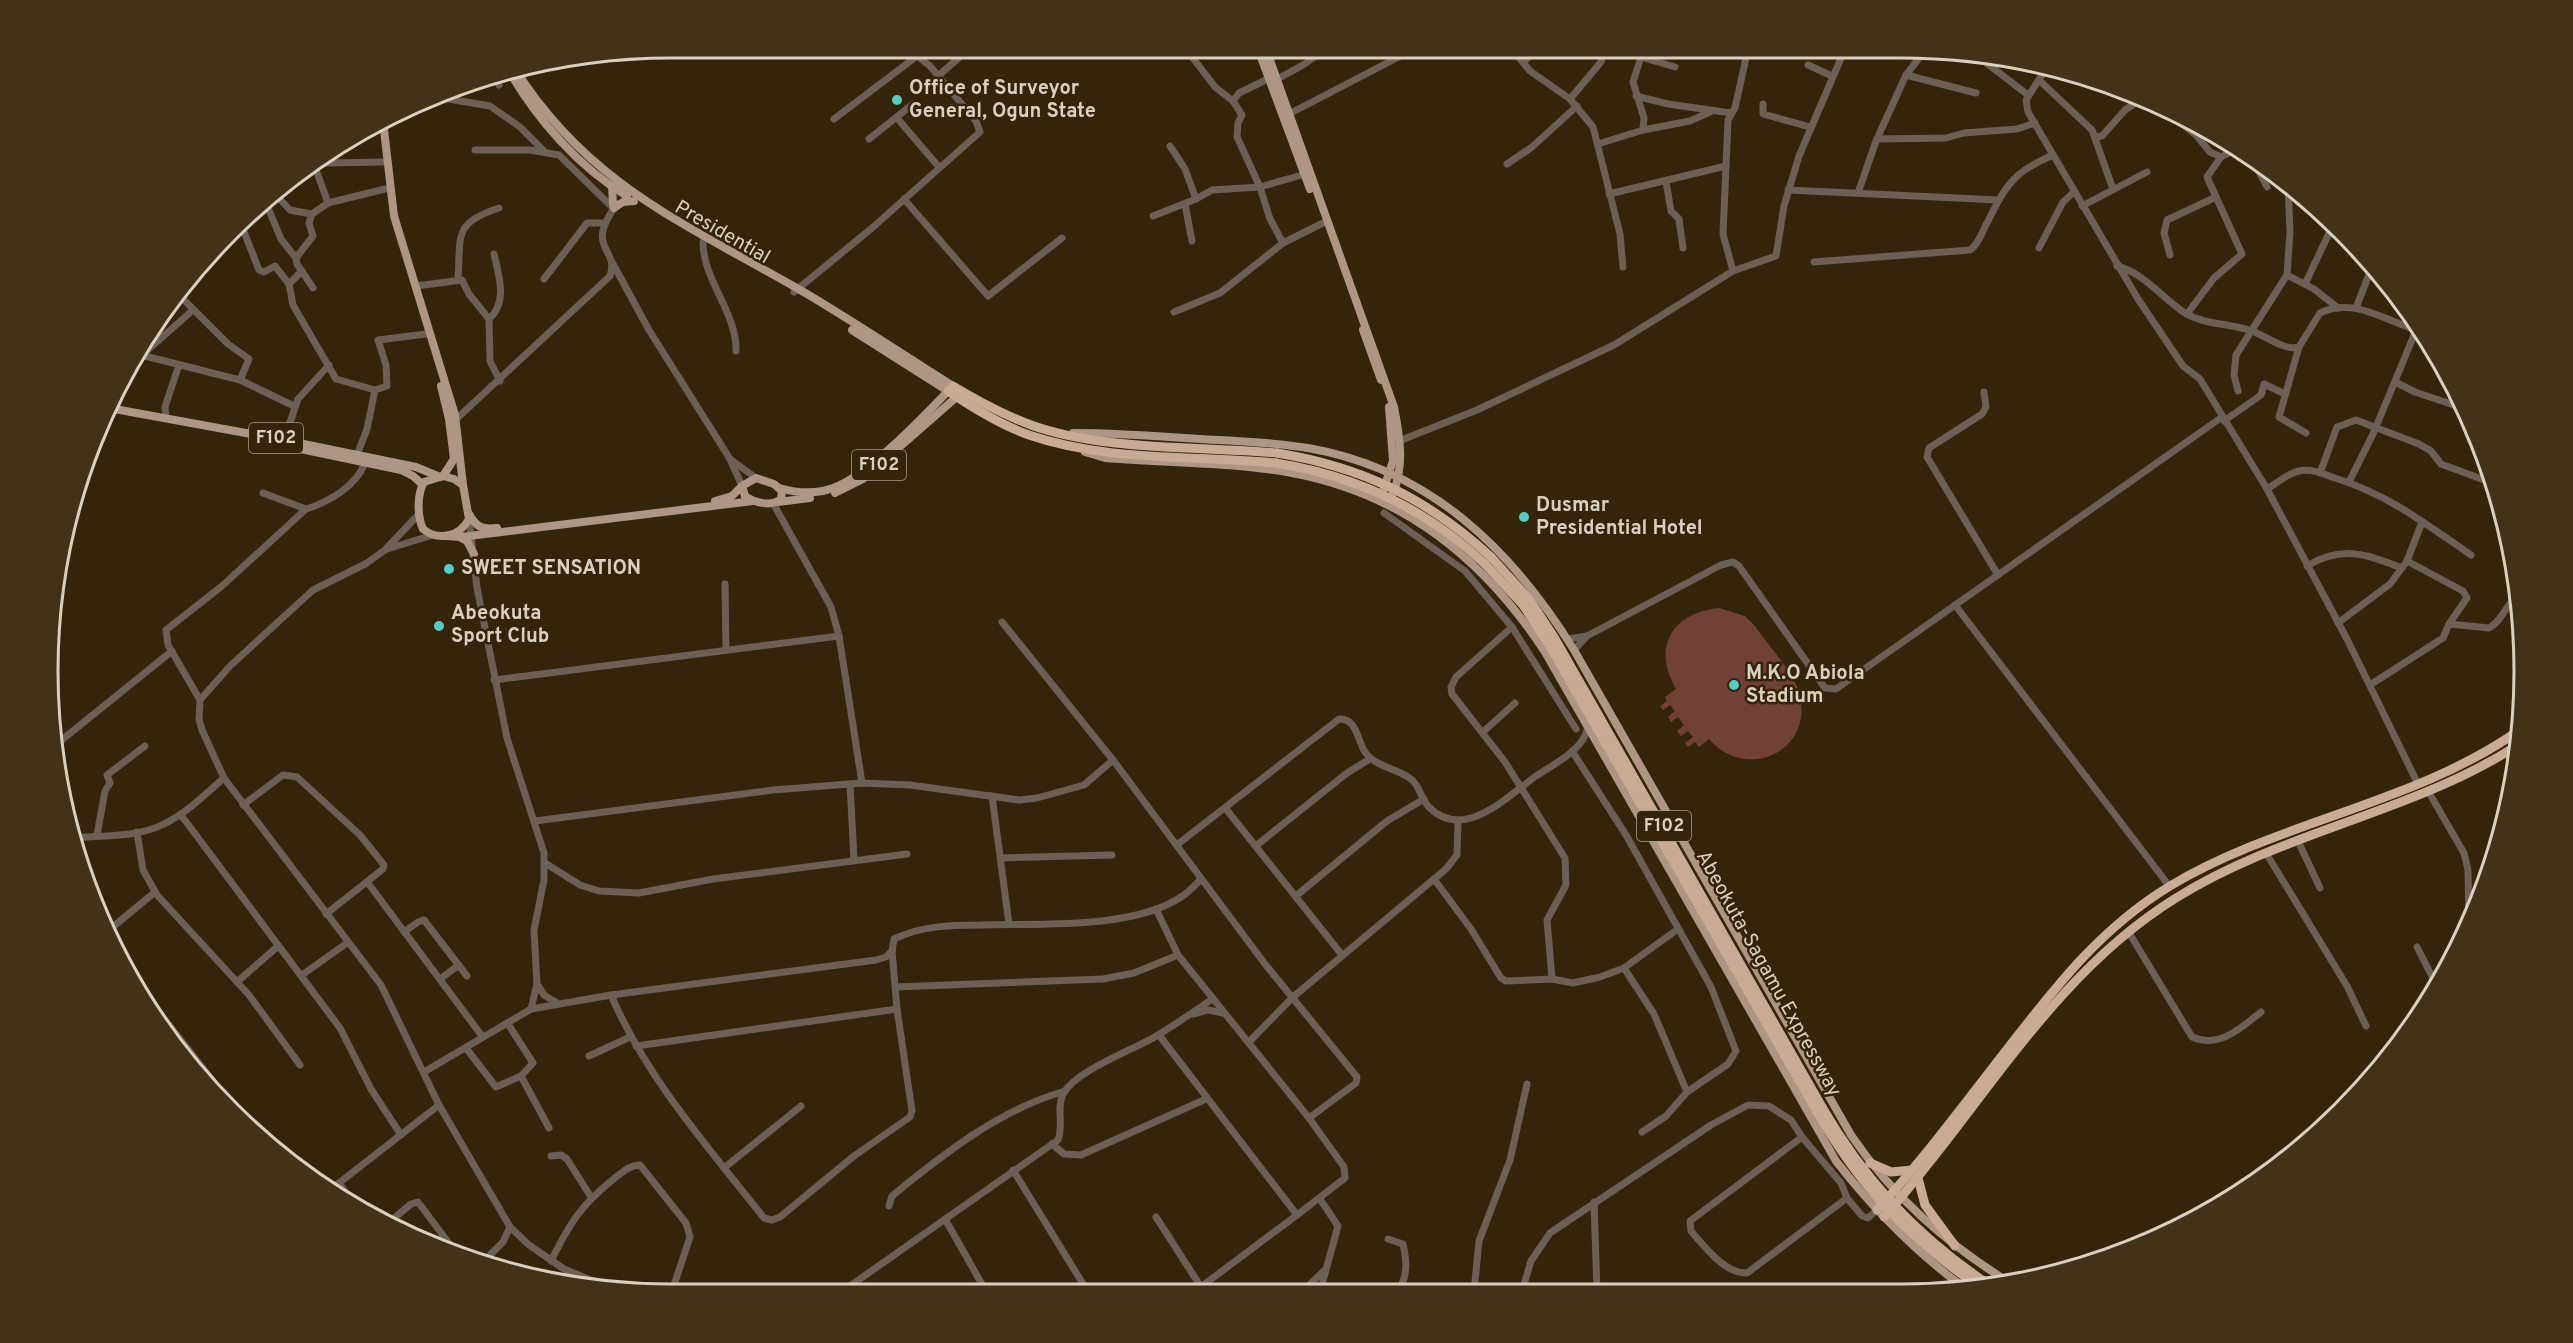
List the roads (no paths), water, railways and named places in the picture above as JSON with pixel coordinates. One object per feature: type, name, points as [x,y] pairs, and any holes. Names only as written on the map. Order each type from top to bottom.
[{"type":"highway","name":"Abeokuta-Sagamu Expressway","points":[[955,392],[1060,439],[1109,441],[1330,463],[1391,486],[1449,521],[1523,591],[1543,619],[1819,1109],[1859,1167],[1904,1217],[1975,1280]]},
{"type":"highway","points":[[1915,1174],[2063,976],[2107,933],[2170,887],[2249,847],[2462,764],[2511,735]]},
{"type":"highway","points":[[1881,1214],[2073,982],[2128,932],[2176,897],[2266,853],[2467,775],[2509,750]]},
{"type":"highway","points":[[2107,933],[2115,942]]},
{"type":"highway","points":[[1870,1163],[1891,1172],[1915,1174]]},
{"type":"highway","points":[[1915,1174],[1925,1205],[1954,1246]]},
{"type":"main road","points":[[1262,58],[1385,377],[1394,407],[1400,441],[1400,478],[1386,509]]},
{"type":"main road","points":[[1267,58],[1271,81]]},
{"type":"main road","points":[[521,77],[541,107],[569,139],[624,191],[795,290],[955,392]]},
{"type":"main road","name":"Presidential","points":[[514,79],[552,131],[612,186],[624,191],[634,201],[703,242],[795,290]]},
{"type":"main road","points":[[1286,116],[1389,408],[1393,461],[1390,474],[1378,500]]},
{"type":"main road","points":[[382,132],[385,189],[391,217],[452,420],[454,459],[441,476],[422,484],[419,514],[423,529],[433,535]]},
{"type":"main road","points":[[382,132],[392,203],[452,420],[469,516],[475,525],[489,529],[716,501],[732,496],[742,486],[756,478]]},
{"type":"main road","points":[[612,186],[613,206],[634,201]]},
{"type":"main road","name":"F102","points":[[756,478],[779,488],[803,493],[826,490],[843,484],[955,392]]},
{"type":"main road","name":"F102","points":[[433,535],[471,536],[753,501],[775,502],[827,495],[854,485],[955,392]]},
{"type":"main road","name":"F102","points":[[118,410],[284,440],[427,470],[454,479],[463,485]]},
{"type":"main road","name":"F102","points":[[115,415],[401,470],[422,484]]},
{"type":"main road","points":[[1060,439],[1108,433],[1266,442],[1333,454],[1400,478],[1449,506],[1483,533],[1539,596],[1568,639],[1808,1114],[1836,1161],[1881,1214],[1937,1268],[1955,1282]]},
{"type":"main road","points":[[1060,439],[1106,458],[1291,473],[1326,481],[1378,500],[1386,509],[1455,548],[1479,568],[1504,595],[1545,652],[1599,745],[1870,1163],[1898,1195],[1954,1246],[2001,1276]]},
{"type":"main road","points":[[742,486],[745,496],[753,501]]},
{"type":"main road","points":[[775,502],[782,495],[779,488]]},
{"type":"main road","points":[[446,536],[460,531],[469,516]]},
{"type":"main road","points":[[460,537],[467,541],[474,554]]},
{"type":"street","points":[[834,119],[914,58]]},
{"type":"street","points":[[795,290],[872,228],[938,166],[980,132],[976,121],[938,76],[919,58]]},
{"type":"street","points":[[938,76],[959,58]]},
{"type":"street","points":[[1193,58],[1215,87],[1233,102],[1242,114],[1238,123],[1238,137],[1260,187],[1270,219],[1283,243]]},
{"type":"street","points":[[1233,102],[1239,93],[1292,72],[1313,58]]},
{"type":"street","points":[[1286,116],[1397,58]]},
{"type":"street","points":[[1520,58],[1530,71],[1570,99],[1593,127],[1620,234],[1623,267]]},
{"type":"street","points":[[1524,62],[1527,58]]},
{"type":"street","points":[[1570,99],[1601,62],[1602,58]]},
{"type":"street","points":[[1641,58],[1633,82],[1644,118],[1643,130]]},
{"type":"street","points":[[1644,58],[1676,67]]},
{"type":"street","points":[[1733,271],[1723,234],[1728,120],[1746,58]]},
{"type":"street","points":[[1400,441],[1477,410],[1614,345],[1733,271],[1776,256],[1788,190],[1810,127],[1841,58]]},
{"type":"street","points":[[1858,193],[1877,139],[1906,75],[1918,59]]},
{"type":"street","points":[[1808,65],[1832,76]]},
{"type":"street","points":[[1989,65],[2028,95]]},
{"type":"street","points":[[1906,75],[1976,93]]},
{"type":"street","points":[[2042,75],[2025,100],[2028,112],[2117,266],[2174,354],[2183,366],[2200,379],[2267,489],[2370,685],[2417,782]]},
{"type":"street","points":[[2039,80],[2085,121],[2096,137],[2113,189]]},
{"type":"street","points":[[1636,96],[1731,113]]},
{"type":"street","points":[[452,99],[490,106],[520,127],[538,147],[548,154]]},
{"type":"street","points":[[869,139],[913,104]]},
{"type":"street","points":[[1763,104],[1763,114],[1810,127]]},
{"type":"street","points":[[2096,137],[2102,136],[2125,110],[2134,104]]},
{"type":"street","points":[[1507,164],[1532,147],[1577,106]]},
{"type":"street","points":[[1598,144],[1643,130],[1690,121],[1712,111]]},
{"type":"street","points":[[897,118],[938,166]]},
{"type":"street","points":[[1877,139],[1946,138],[1964,133],[2017,129],[2035,123]]},
{"type":"street","points":[[2194,133],[2210,152],[2221,157]]},
{"type":"street","points":[[1170,146],[1185,169],[1196,199]]},
{"type":"street","points":[[475,150],[530,150],[559,155],[613,206]]},
{"type":"street","points":[[2187,314],[2214,278],[2242,254],[2207,177],[2221,157],[2228,153]]},
{"type":"street","points":[[1814,262],[1970,250],[1977,242],[1999,200],[2022,170],[2053,155]]},
{"type":"street","points":[[330,163],[383,162]]},
{"type":"street","points":[[1609,194],[1726,166]]},
{"type":"street","points":[[317,172],[328,203]]},
{"type":"street","points":[[2082,206],[2147,172]]},
{"type":"street","points":[[1154,216],[1212,190],[1260,187],[1305,174]]},
{"type":"street","points":[[2261,175],[2267,187]]},
{"type":"street","points":[[1666,182],[1671,211],[1679,219],[1683,248]]},
{"type":"street","points":[[280,200],[290,210],[311,214],[328,203],[385,189]]},
{"type":"street","points":[[1788,190],[1999,200]]},
{"type":"street","points":[[499,379],[607,276],[608,264],[597,240],[601,224],[624,191]]},
{"type":"street","points":[[2039,248],[2063,202],[2074,192]]},
{"type":"street","points":[[2238,391],[2234,361],[2287,275],[2290,232],[2289,196]]},
{"type":"street","points":[[2170,255],[2164,233],[2167,220],[2216,197]]},
{"type":"street","points":[[904,199],[988,296],[1062,238]]},
{"type":"street","points":[[1185,204],[1192,241]]},
{"type":"street","points":[[613,206],[601,231],[602,243],[649,330],[730,459],[742,486]]},
{"type":"street","points":[[458,279],[461,232],[473,216],[499,208]]},
{"type":"street","points":[[269,209],[281,238],[296,258],[313,288]]},
{"type":"street","points":[[296,258],[313,236],[309,223],[311,214]]},
{"type":"street","points":[[1174,312],[1220,292],[1283,243],[1323,223]]},
{"type":"street","points":[[544,279],[587,224],[601,224]]},
{"type":"street","points":[[245,232],[259,270],[264,272],[274,267],[289,284],[293,305],[336,379],[375,390],[387,386],[386,365],[378,340],[426,334]]},
{"type":"street","points":[[2305,284],[2329,233]]},
{"type":"street","points":[[703,242],[705,256],[735,329],[736,351]]},
{"type":"street","points":[[489,319],[496,312],[501,295],[494,254]]},
{"type":"street","points":[[452,420],[604,284],[612,271],[610,260]]},
{"type":"street","points":[[2117,266],[2128,268],[2187,314],[2251,331],[2289,348],[2298,347]]},
{"type":"street","points":[[289,284],[302,271]]},
{"type":"street","points":[[2287,275],[2305,284],[2338,308]]},
{"type":"street","points":[[2356,308],[2369,275]]},
{"type":"street","points":[[416,286],[462,279],[469,294],[489,319],[490,361],[499,379]]},
{"type":"street","points":[[184,300],[228,344],[249,359],[240,380]]},
{"type":"street","points":[[2306,433],[2279,417],[2298,347],[2320,313],[2338,308],[2356,308],[2407,325]]},
{"type":"street","points":[[155,343],[193,310]]},
{"type":"street","points":[[2349,482],[2376,427],[2415,337]]},
{"type":"street","points":[[144,360],[179,365],[240,380],[294,405]]},
{"type":"street","points":[[166,418],[165,407],[179,365]]},
{"type":"street","points":[[284,440],[294,405],[314,379],[329,365]]},
{"type":"street","points":[[2396,382],[2415,392],[2453,405]]},
{"type":"street","points":[[1568,639],[1587,636],[1732,562],[1739,566],[1825,688],[1836,689],[2223,419],[2261,395],[2265,384],[2285,394]]},
{"type":"street","points":[[357,455],[367,429],[375,390]]},
{"type":"street","points":[[1984,392],[1986,407],[1982,414],[1929,448],[1927,457],[1998,575]]},
{"type":"street","points":[[2320,473],[2337,427],[2356,420],[2419,444],[2431,451],[2441,464],[2484,480]]},
{"type":"street","points":[[730,459],[756,478]]},
{"type":"street","points":[[365,462],[361,474],[351,484],[320,505],[306,509],[222,586],[166,630],[165,637],[200,700],[199,719],[202,730],[224,778],[381,985],[439,1105],[510,1227],[529,1245],[579,1277]]},
{"type":"street","points":[[2267,489],[2298,471],[2320,473],[2349,482],[2379,493],[2472,555]]},
{"type":"street","points":[[263,493],[306,509]]},
{"type":"street","points":[[775,502],[831,607],[839,636],[862,783]]},
{"type":"street","points":[[1386,509],[1465,571],[1512,627],[1576,729]]},
{"type":"street","points":[[398,542],[419,514]]},
{"type":"street","points":[[469,516],[477,588],[494,680],[507,738],[535,821],[545,863],[534,930],[537,984],[531,1009]]},
{"type":"street","points":[[2338,623],[2390,584],[2408,561],[2422,522]]},
{"type":"street","points":[[200,700],[230,666],[312,590],[367,563],[398,542],[433,535]]},
{"type":"street","points":[[2307,566],[2331,554],[2344,552],[2402,568]]},
{"type":"street","points":[[2370,685],[2443,638],[2449,624],[2465,605],[2466,594],[2408,561]]},
{"type":"street","points":[[724,584],[726,650]]},
{"type":"street","points":[[2449,624],[2490,628],[2502,618],[2510,604]]},
{"type":"street","points":[[1955,605],[2170,887]]},
{"type":"street","points":[[1002,622],[1113,760],[1178,844],[1201,879],[1357,1077],[1356,1083],[1309,1118]]},
{"type":"street","points":[[1512,627],[1451,682],[1452,694],[1483,732],[1521,786],[1565,858],[1566,885],[1547,920],[1552,979]]},
{"type":"street","points":[[494,680],[839,636]]},
{"type":"street","points":[[1574,650],[1587,636]]},
{"type":"street","points":[[63,739],[172,651]]},
{"type":"street","points":[[1483,732],[1515,703]]},
{"type":"street","points":[[1178,844],[1339,719],[1346,719],[1351,723],[1370,759],[1410,778],[1435,812],[1458,821],[1481,814],[1576,748],[1588,727]]},
{"type":"street","points":[[1576,748],[1599,745]]},
{"type":"street","points":[[97,836],[105,791],[110,783],[107,775],[145,746]]},
{"type":"street","points":[[1576,748],[1711,987],[1736,1051],[1728,1064],[1687,1092],[1666,1116],[1641,1132]]},
{"type":"street","points":[[1257,845],[1347,772],[1370,759]]},
{"type":"street","points":[[535,821],[773,790],[862,783],[910,785],[1019,800],[1037,798],[1090,782],[1105,765],[1113,760]]},
{"type":"street","points":[[243,805],[283,775],[297,777],[374,849],[384,865],[368,883],[326,914]]},
{"type":"street","points":[[81,837],[137,832],[163,825],[180,815],[224,778]]},
{"type":"street","points":[[850,784],[854,860]]},
{"type":"street","points":[[2428,791],[2464,853],[2468,870],[2469,904]]},
{"type":"street","points":[[992,796],[1009,924]]},
{"type":"street","points":[[1297,895],[1387,820],[1424,799]]},
{"type":"street","points":[[1226,809],[1297,895],[1342,955]]},
{"type":"street","points":[[180,815],[340,1028],[371,1089],[401,1135]]},
{"type":"street","points":[[1249,1042],[1293,997],[1434,879],[1457,855],[1458,821]]},
{"type":"street","points":[[137,832],[143,870],[155,892],[237,982],[300,1065]]},
{"type":"street","points":[[2298,841],[2320,888]]},
{"type":"street","points":[[2266,853],[2347,986],[2366,1026]]},
{"type":"street","points":[[545,863],[580,885],[599,891],[639,893],[713,879],[907,854]]},
{"type":"street","points":[[1000,858],[1112,855]]},
{"type":"street","points":[[611,996],[630,1037],[659,1083],[764,1218],[772,1220],[780,1217],[854,1156],[905,1123],[912,1111],[897,1010],[892,951],[894,939],[914,931],[948,925],[1081,923],[1156,909],[1181,897],[1201,879]]},
{"type":"street","points":[[1434,879],[1471,929],[1500,978],[1515,982],[1552,979],[1586,981],[1624,968],[1678,929]]},
{"type":"street","points":[[368,883],[482,1036]]},
{"type":"street","points":[[114,926],[155,892]]},
{"type":"street","points":[[1156,909],[1178,955],[1309,1118],[1346,1170],[1346,1178],[1205,1284]]},
{"type":"street","points":[[404,932],[424,920],[467,976]]},
{"type":"street","points":[[2128,932],[2192,1037],[2201,1041],[2226,1037],[2238,1032],[2261,1012]]},
{"type":"street","points":[[302,975],[347,943]]},
{"type":"street","points":[[237,982],[277,947]]},
{"type":"street","points":[[2417,947],[2432,977]]},
{"type":"street","points":[[423,1072],[531,1009],[557,1003],[876,960],[886,957],[892,951]]},
{"type":"street","points":[[896,987],[1103,979],[1134,974],[1178,955]]},
{"type":"street","points":[[440,979],[459,965]]},
{"type":"street","points":[[1624,968],[1654,1014],[1687,1092]]},
{"type":"street","points":[[537,984],[544,994],[557,1003]]},
{"type":"street","points":[[889,1206],[892,1196],[949,1151],[1035,1100],[1065,1091],[1080,1077],[1159,1035],[1212,999]]},
{"type":"street","points":[[636,1046],[897,1010]]},
{"type":"street","points":[[1182,1018],[1208,1010],[1223,1013]]},
{"type":"street","points":[[466,1048],[496,1087],[521,1076],[533,1063],[508,1024]]},
{"type":"street","points":[[1159,1035],[1206,1100],[1297,1215]]},
{"type":"street","points":[[589,1056],[630,1037]]},
{"type":"street","points":[[521,1076],[549,1128]]},
{"type":"street","points":[[1475,1284],[1479,1241],[1510,1160],[1527,1084]]},
{"type":"street","points":[[853,1284],[1058,1140],[1061,1131],[1060,1109],[1065,1091]]},
{"type":"street","points":[[1052,1144],[1064,1154],[1081,1155],[1206,1100]]},
{"type":"street","points":[[343,1188],[339,1183],[439,1105]]},
{"type":"street","points":[[1524,1284],[1530,1261],[1550,1233],[1711,1125],[1748,1105],[1769,1106],[1780,1110],[1791,1120],[1802,1137],[1841,1183],[1847,1198],[1862,1216],[1868,1218],[1881,1214]]},
{"type":"street","points":[[724,1168],[801,1106]]},
{"type":"street","points":[[1802,1137],[1690,1221],[1691,1231],[1714,1257],[1737,1274],[1747,1273],[1847,1198]]},
{"type":"street","points":[[551,1156],[561,1155],[567,1159],[591,1197]]},
{"type":"street","points":[[551,1261],[573,1219],[591,1197],[624,1171],[640,1165],[686,1223],[690,1237],[674,1284]]},
{"type":"street","points":[[1013,1170],[1083,1284]]},
{"type":"street","points":[[1320,1199],[1338,1226],[1322,1284]]},
{"type":"street","points":[[1594,1202],[1597,1284]]},
{"type":"street","points":[[394,1218],[411,1204],[418,1203],[448,1242]]},
{"type":"street","points":[[1156,1217],[1199,1284]]},
{"type":"street","points":[[945,1219],[982,1284]]},
{"type":"street","points":[[489,1256],[503,1242],[510,1227]]},
{"type":"street","points":[[1388,1239],[1403,1244],[1406,1276],[1402,1284]]},
{"type":"street","points":[[1310,1284],[1326,1269]]},
{"type":"place","name":"Office of Surveyor General, Ogun State","points":[[897,100]]},
{"type":"place","name":"Dusmar Presidential Hotel","points":[[1524,517]]},
{"type":"place","name":"SWEET SENSATION","points":[[449,569]]},
{"type":"place","name":"Abeokuta Sport Club","points":[[439,626]]},
{"type":"place","name":"M.K.O Abiola Stadium","points":[[1734,685]]}]
